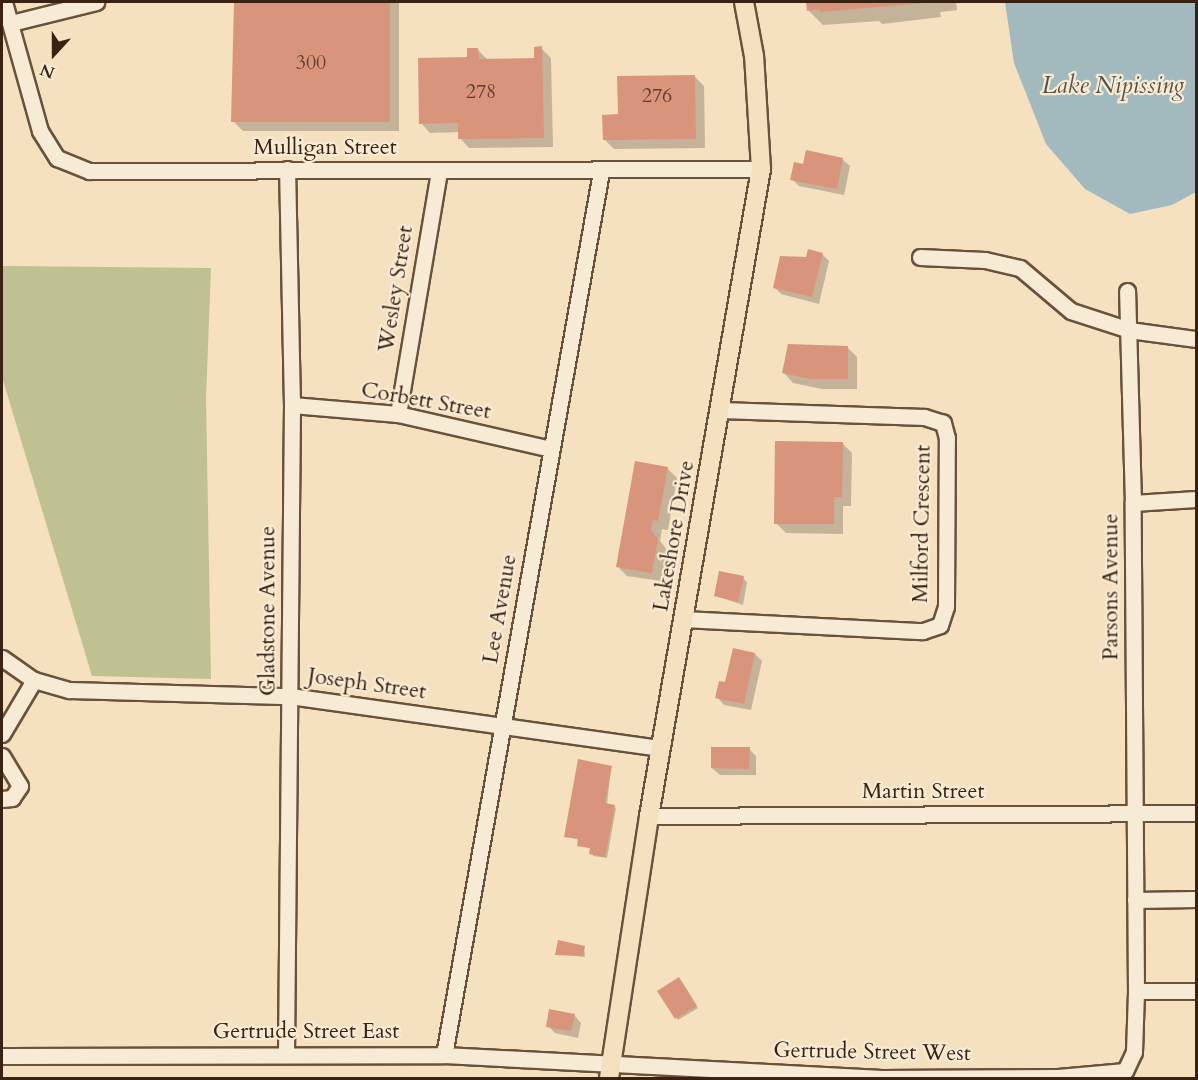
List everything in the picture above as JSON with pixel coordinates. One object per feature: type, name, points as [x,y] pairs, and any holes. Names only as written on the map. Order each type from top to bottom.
[{"type":"main road","name":"Lakeshore Drive","points":[[609,1072],[660,748],[721,410],[761,169],[754,56],[744,2]]},
{"type":"street","name":"Mulligan Street","points":[[4,2],[39,131],[57,158],[89,171],[287,169],[601,172],[761,169]]},
{"type":"street","points":[[11,23],[96,2]]},
{"type":"street","name":"Gladstone Avenue","points":[[286,1054],[292,405],[287,169]]},
{"type":"street","name":"Wesley Street","points":[[398,414],[439,171]]},
{"type":"street","name":"Lee Avenue","points":[[444,1055],[601,172]]},
{"type":"street","points":[[920,258],[985,260],[1020,268],[1071,311],[1129,330],[1197,339]]},
{"type":"street","name":"Parsons Avenue","points":[[1127,291],[1133,503],[1133,814],[1136,991],[1134,1052],[1127,1075]]},
{"type":"street","name":"Corbett Street","points":[[292,405],[398,414],[551,449]]},
{"type":"street","name":"Milford Crescent","points":[[683,619],[923,631],[940,625],[946,607],[947,438],[943,423],[924,417],[721,410]]},
{"type":"street","points":[[1133,503],[1197,499]]},
{"type":"street","name":"Joseph Street","points":[[2,658],[34,680],[70,690],[290,696],[660,748]]},
{"type":"street","points":[[2,734],[34,680]]},
{"type":"street","points":[[2,756],[20,786],[12,798],[2,799]]},
{"type":"street","name":"Martin Street","points":[[649,816],[1197,813]]},
{"type":"street","points":[[1135,900],[1197,898]]},
{"type":"street","points":[[1136,991],[1197,991]]},
{"type":"street","name":"Gertrude Street East","points":[[2,1056],[444,1055],[609,1072]]},
{"type":"street","name":"Gertrude Street West","points":[[609,1072],[881,1078],[1058,1078],[1127,1075]]},
{"type":"green space","points":[[2,266],[211,268],[206,398],[211,679],[92,676],[2,377]]},
{"type":"water","name":"Lake Nipissing","points":[[1005,2],[1196,2],[1196,192],[1172,205],[1130,214],[1085,189],[1046,144],[1014,63]]},
{"type":"building","points":[[234,2],[390,2],[390,122],[231,122]]},
{"type":"building","points":[[806,2],[924,3],[820,12],[820,9],[807,11]]},
{"type":"building","points":[[542,46],[544,138],[458,139],[458,123],[419,124],[418,58],[467,57],[467,48],[478,48],[479,59],[534,58],[534,47]]},
{"type":"building","points":[[695,75],[696,139],[603,140],[602,115],[618,114],[617,76]]},
{"type":"building","points":[[806,150],[843,158],[837,189],[790,180],[794,162],[803,164]]},
{"type":"building","points":[[808,249],[823,253],[812,297],[773,288],[780,256],[806,257]]},
{"type":"building","points":[[788,344],[848,346],[848,379],[811,379],[782,373]]},
{"type":"building","points":[[775,441],[843,442],[842,497],[834,497],[834,524],[774,524]]},
{"type":"building","points":[[635,461],[668,467],[658,521],[653,520],[651,530],[658,539],[652,573],[616,567]]},
{"type":"building","points":[[719,571],[744,576],[738,602],[714,596]]},
{"type":"building","points":[[733,648],[755,653],[744,704],[715,698],[719,681],[725,682]]},
{"type":"building","points":[[711,747],[750,747],[749,769],[711,768]]},
{"type":"building","points":[[578,759],[612,766],[605,803],[615,805],[605,857],[589,854],[590,848],[577,846],[578,839],[564,837]]},
{"type":"building","points":[[558,940],[585,946],[583,956],[555,955]]},
{"type":"building","points":[[679,977],[697,1006],[675,1019],[657,991]]},
{"type":"building","points":[[549,1009],[575,1014],[571,1031],[546,1027]]}]
